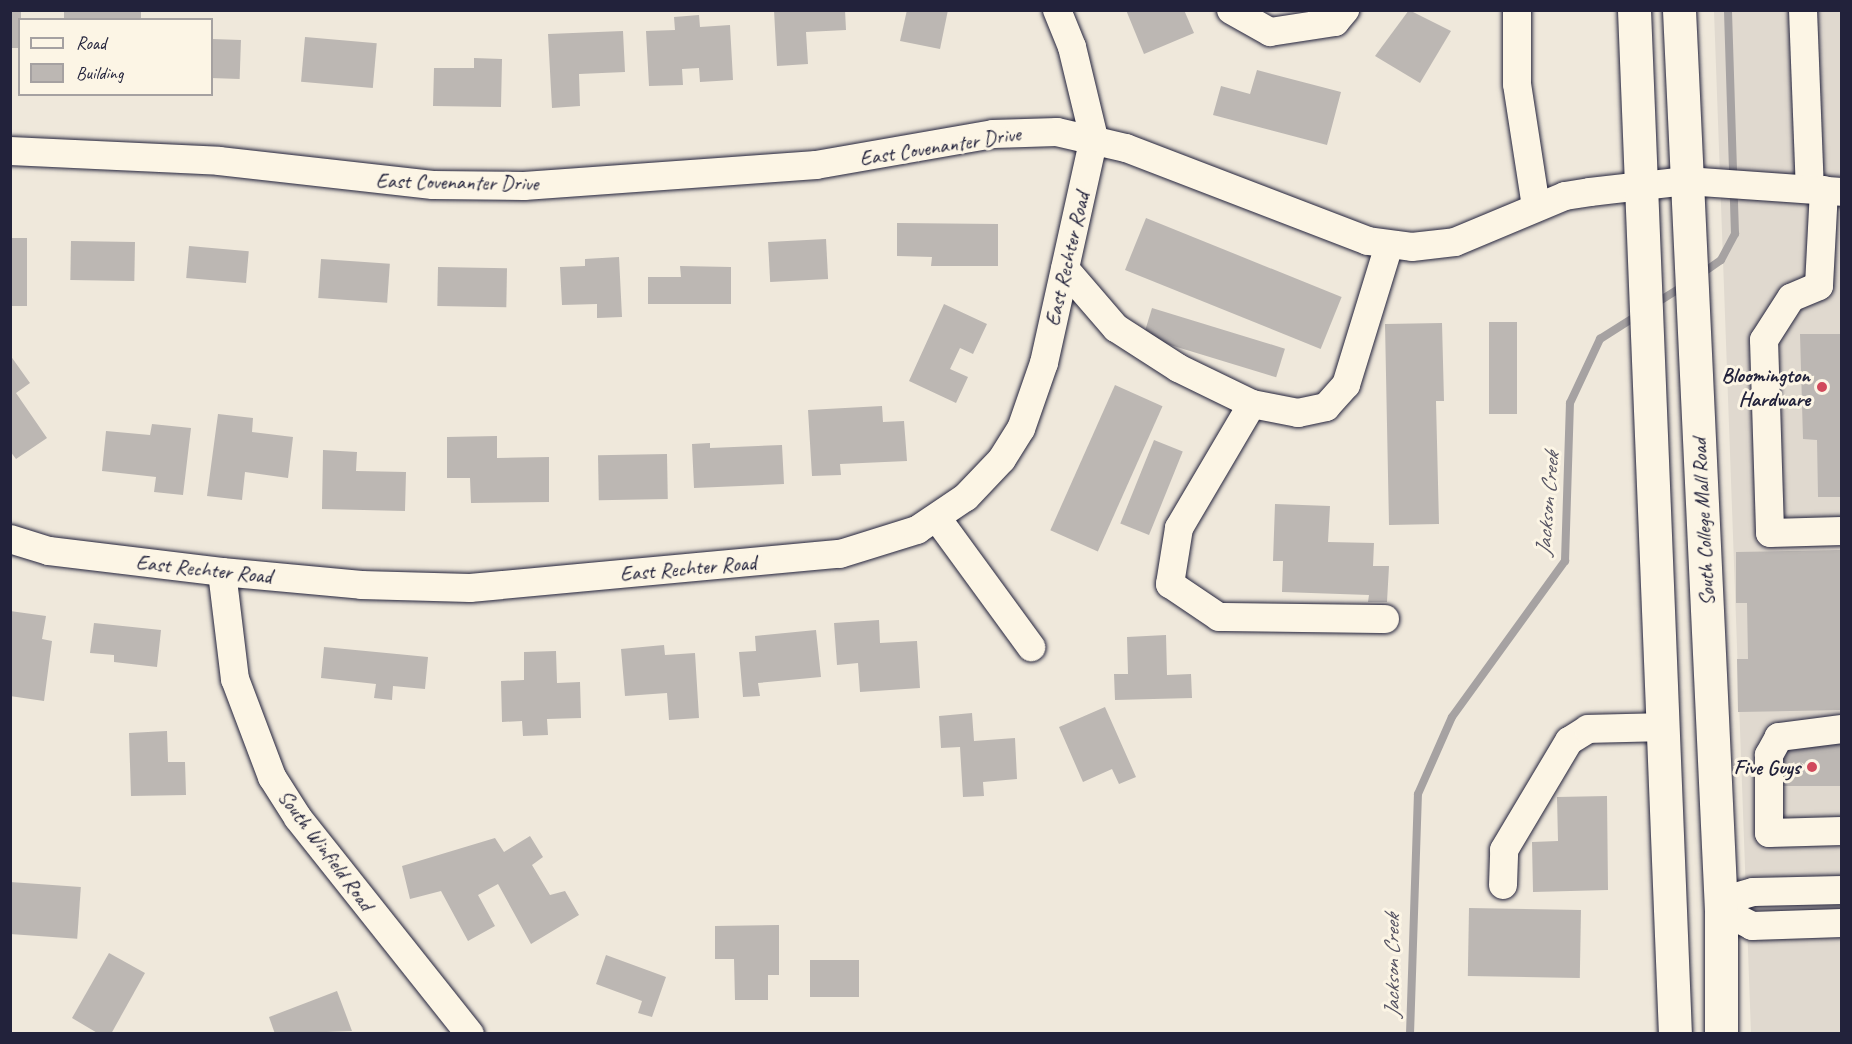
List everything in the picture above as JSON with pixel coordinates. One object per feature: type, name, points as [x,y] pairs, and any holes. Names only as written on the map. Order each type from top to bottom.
[{"type":"main road","points":[[1635,10],[1650,332],[1675,1034]]},
{"type":"main road","name":"South College Mall Road","points":[[1679,10],[1700,181],[1689,244],[1721,910],[1721,1034]]},
{"type":"main road","points":[[1671,911],[1721,910]]},
{"type":"street","points":[[1057,10],[1072,48],[1094,138]]},
{"type":"street","points":[[1231,10],[1270,32],[1335,22],[1345,10]]},
{"type":"street","points":[[1517,10],[1517,84],[1536,207]]},
{"type":"street","points":[[1803,10],[1825,190],[1830,286],[1791,298],[1764,340],[1770,532],[1842,531]]},
{"type":"street","name":"East Covenanter Drive","points":[[10,151],[149,155],[477,187],[816,165],[1022,131],[1094,138],[1389,245],[1455,242],[1565,195],[1644,185],[1700,181],[1825,190]]},
{"type":"street","name":"East Rechter Road","points":[[10,539],[60,553],[222,572],[361,585],[470,588],[840,554],[897,540],[937,519],[980,485],[1021,429],[1044,363],[1094,138]]},
{"type":"street","points":[[1065,269],[1116,328],[1178,368],[1252,404],[1298,413],[1326,407],[1346,385],[1389,245]]},
{"type":"street","points":[[1252,404],[1179,528],[1170,584],[1219,617],[1385,619]]},
{"type":"street","points":[[937,519],[1031,647]]},
{"type":"street","name":"South Winfield Road","points":[[222,572],[227,639],[242,708],[272,777],[298,818],[470,1034]]},
{"type":"street","points":[[1503,885],[1504,850],[1569,741],[1588,729],[1664,728]]},
{"type":"street","points":[[1842,729],[1779,738],[1769,755],[1769,832],[1842,831]]},
{"type":"street","points":[[1842,890],[1753,892],[1736,897],[1721,910],[1752,927],[1842,923]]},
{"type":"shaded area","points":[[1714,11],[1841,11],[1841,1033],[1751,1033]]},
{"type":"building","points":[[10,10],[21,10],[21,18],[18,18],[18,48],[10,48]]},
{"type":"building","points":[[64,10],[141,10],[141,18],[64,18]]},
{"type":"building","points":[[774,10],[845,10],[846,30],[806,32],[808,64],[777,66]]},
{"type":"building","points":[[907,10],[948,10],[940,49],[900,41]]},
{"type":"building","points":[[1126,10],[1184,10],[1194,33],[1144,54]]},
{"type":"building","points":[[1409,10],[1451,31],[1420,83],[1375,56]]},
{"type":"building","points":[[699,15],[700,27],[730,25],[733,80],[700,82],[699,68],[682,69],[683,85],[649,86],[646,31],[675,30],[674,17]]},
{"type":"building","points":[[623,31],[625,72],[579,74],[580,106],[552,108],[548,34]]},
{"type":"building","points":[[305,37],[377,43],[373,88],[301,82]]},
{"type":"building","points":[[213,39],[241,40],[240,79],[213,78]]},
{"type":"building","points":[[474,58],[502,59],[501,107],[433,106],[434,68],[474,68]]},
{"type":"building","points":[[1257,70],[1341,92],[1327,145],[1213,115],[1221,86],[1250,94]]},
{"type":"building","points":[[1146,218],[1342,297],[1321,349],[1125,270]]},
{"type":"building","points":[[897,223],[998,224],[998,266],[931,266],[932,257],[897,256]]},
{"type":"building","points":[[10,238],[27,238],[27,306],[10,306]]},
{"type":"building","points":[[826,239],[828,279],[770,282],[768,242]]},
{"type":"building","points":[[71,241],[135,242],[134,281],[70,280]]},
{"type":"building","points":[[189,246],[249,251],[246,283],[186,278]]},
{"type":"building","points":[[619,257],[622,317],[597,318],[597,304],[562,305],[560,267],[585,266],[585,259]]},
{"type":"building","points":[[321,259],[390,264],[387,303],[318,298]]},
{"type":"building","points":[[680,266],[731,267],[731,304],[648,304],[648,277],[681,277]]},
{"type":"building","points":[[438,267],[507,268],[506,307],[437,306]]},
{"type":"building","points":[[944,304],[987,324],[973,354],[960,348],[950,369],[968,377],[956,403],[909,381]]},
{"type":"building","points":[[1152,308],[1285,349],[1276,377],[1143,337]]},
{"type":"building","points":[[1489,322],[1517,322],[1517,414],[1489,414]]},
{"type":"building","points":[[1442,323],[1444,401],[1436,401],[1439,524],[1389,525],[1385,324]]},
{"type":"building","name":"Bloomington Hardware","points":[[1800,334],[1842,334],[1842,497],[1818,497],[1817,440],[1803,439]]},
{"type":"building","points":[[10,355],[30,383],[16,393],[47,438],[16,459],[10,451]]},
{"type":"building","points":[[1115,385],[1163,406],[1098,551],[1050,530]]},
{"type":"building","points":[[882,406],[883,422],[904,421],[907,461],[840,464],[841,475],[812,476],[808,410]]},
{"type":"building","points":[[218,414],[253,418],[252,432],[293,437],[288,478],[245,472],[242,500],[207,496]]},
{"type":"building","points":[[152,424],[191,428],[183,495],[154,492],[156,477],[102,471],[106,431],[150,435]]},
{"type":"building","points":[[497,436],[497,458],[549,457],[549,502],[471,503],[470,478],[447,478],[447,437]]},
{"type":"building","points":[[1154,440],[1183,452],[1149,535],[1120,523]]},
{"type":"building","points":[[710,443],[710,448],[782,445],[784,484],[694,488],[692,444]]},
{"type":"building","points":[[323,450],[357,452],[356,471],[406,472],[405,511],[322,509]]},
{"type":"building","points":[[667,454],[668,499],[599,500],[598,455]]},
{"type":"building","points":[[1275,504],[1330,506],[1328,542],[1374,543],[1373,566],[1389,566],[1387,602],[1368,602],[1369,595],[1282,592],[1283,561],[1273,561]]},
{"type":"building","points":[[1842,550],[1842,710],[1738,712],[1737,659],[1748,659],[1747,603],[1736,603],[1736,552]]},
{"type":"building","points":[[10,611],[46,616],[42,639],[52,641],[44,701],[10,696]]},
{"type":"building","points":[[879,620],[880,643],[917,641],[920,688],[860,692],[858,663],[837,665],[834,623]]},
{"type":"building","points":[[94,623],[161,630],[157,667],[114,662],[114,655],[90,653]]},
{"type":"building","points":[[816,630],[821,677],[758,683],[760,696],[743,697],[739,652],[756,651],[755,636]]},
{"type":"building","points":[[1166,635],[1167,675],[1191,674],[1192,698],[1115,700],[1114,674],[1128,674],[1127,637]]},
{"type":"building","points":[[664,645],[665,655],[695,653],[699,718],[669,720],[667,693],[625,696],[621,649]]},
{"type":"building","points":[[324,647],[428,657],[425,689],[393,686],[392,700],[374,698],[376,684],[321,678]]},
{"type":"building","points":[[556,651],[557,683],[580,682],[581,718],[547,719],[548,735],[523,736],[522,721],[502,722],[501,681],[524,680],[524,652]]},
{"type":"building","points":[[1105,707],[1136,777],[1119,784],[1112,769],[1083,782],[1059,727]]},
{"type":"building","points":[[972,713],[974,741],[1015,738],[1017,779],[983,782],[984,796],[963,797],[960,747],[941,748],[939,716]]},
{"type":"building","points":[[167,731],[168,762],[185,762],[186,795],[131,796],[129,733]]},
{"type":"building","name":"Five Guys","points":[[1783,744],[1842,744],[1842,786],[1783,786]]},
{"type":"building","points":[[1607,796],[1608,890],[1533,892],[1532,842],[1558,841],[1557,797]]},
{"type":"building","points":[[530,836],[543,857],[532,865],[550,895],[565,891],[579,915],[531,944],[498,884],[478,895],[495,926],[468,941],[441,891],[410,899],[402,866],[495,838],[504,852]]},
{"type":"building","points":[[10,882],[81,887],[77,939],[10,934]]},
{"type":"building","points":[[1469,908],[1581,910],[1580,978],[1468,976]]},
{"type":"building","points":[[779,925],[779,975],[768,975],[768,1000],[735,1000],[734,959],[715,959],[715,926]]},
{"type":"building","points":[[109,953],[145,973],[111,1034],[99,1034],[72,1018]]},
{"type":"building","points":[[606,955],[666,977],[652,1017],[638,1013],[642,1001],[596,984]]},
{"type":"building","points":[[810,960],[859,960],[859,997],[810,997]]},
{"type":"building","points":[[337,991],[352,1031],[275,1034],[269,1017]]},
{"type":"waterway","name":"Jackson Creek","points":[[1701,274],[1721,260],[1735,234],[1728,10]]},
{"type":"waterway","name":"Jackson Creek","points":[[1653,305],[1684,286]]},
{"type":"waterway","name":"Jackson Creek","points":[[1410,1034],[1418,794],[1452,717],[1565,561],[1570,403],[1600,339],[1638,315]]},
{"type":"place","name":"Bloomington Hardware","points":[[1822,387]]},
{"type":"place","name":"Five Guys","points":[[1812,767]]}]
